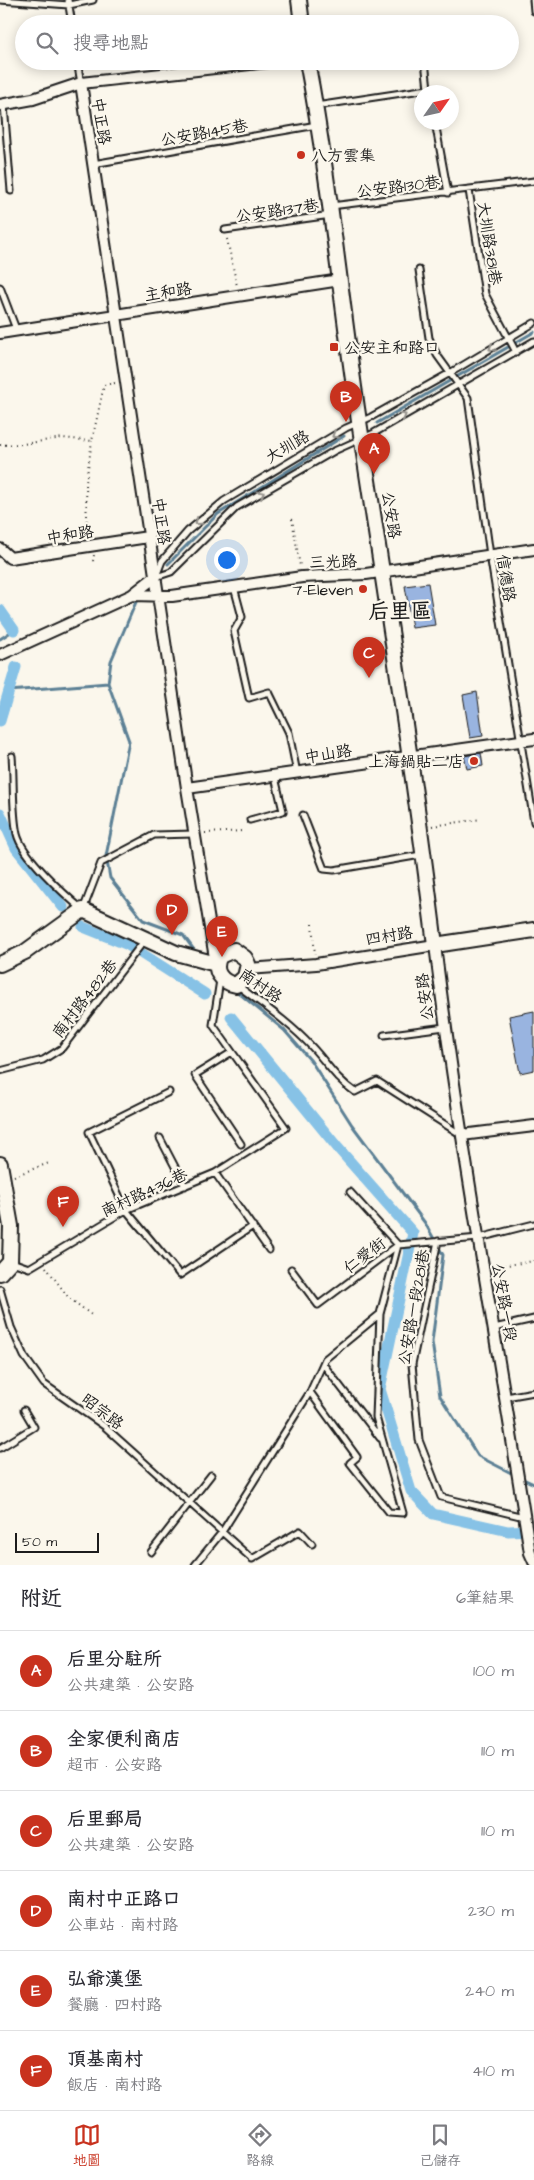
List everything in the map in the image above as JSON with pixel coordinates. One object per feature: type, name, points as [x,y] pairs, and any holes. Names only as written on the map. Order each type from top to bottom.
[{"type":"main road","points":[[299,0],[301,15]]},
{"type":"main road","name":"公安路","points":[[309,70],[316,106],[359,421],[381,556],[436,945]]},
{"type":"main road","points":[[0,964],[25,952],[83,910]]},
{"type":"main road","name":"南村路","points":[[83,910],[142,943],[176,953],[218,970],[226,982],[236,984]]},
{"type":"main road","name":"四村路","points":[[436,945],[534,930]]},
{"type":"main road","points":[[218,970],[220,956],[234,950],[245,958],[248,969],[245,977],[236,984]]},
{"type":"main road","points":[[0,1164],[11,1226],[10,1262],[0,1273]]},
{"type":"street","points":[[2,105],[33,100],[80,83],[196,70]]},
{"type":"street","name":"中正路","points":[[80,83],[127,381],[148,537],[159,596],[194,834],[218,970]]},
{"type":"street","name":"主和路","points":[[0,333],[340,280]]},
{"type":"street","name":"中和路","points":[[0,549],[10,558],[148,537]]},
{"type":"street","name":"三光路","points":[[132,595],[159,596],[302,577],[382,572],[534,549]]},
{"type":"street","name":"大圳路","points":[[0,655],[132,595],[155,577]]},
{"type":"street","name":"中山路","points":[[187,788],[534,739]]},
{"type":"street","name":"四村路","points":[[248,969],[316,964],[436,945]]},
{"type":"street","name":"公安路","points":[[436,945],[445,1027],[462,1135]]},
{"type":"street","points":[[462,1135],[534,1126]]},
{"type":"street","name":"公安路一段","points":[[462,1135],[483,1269],[534,1562]]},
{"type":"lane","points":[[0,0],[68,3],[93,0]]},
{"type":"lane","points":[[533,0],[534,11]]},
{"type":"lane","points":[[78,70],[80,83]]},
{"type":"lane","points":[[426,70],[427,85]]},
{"type":"lane","points":[[316,106],[414,93]]},
{"type":"lane","points":[[2,105],[11,191]]},
{"type":"lane","name":"公安路145巷","points":[[93,164],[318,125]]},
{"type":"lane","points":[[436,130],[448,193]]},
{"type":"lane","name":"公安路130巷","points":[[331,210],[534,181]]},
{"type":"lane","name":"大圳路381巷","points":[[469,190],[485,294],[516,352]]},
{"type":"lane","name":"公安路137巷","points":[[226,230],[331,210]]},
{"type":"lane","name":"信德路","points":[[419,270],[429,338],[450,374],[468,398],[490,555],[534,822]]},
{"type":"lane","points":[[0,287],[16,329]]},
{"type":"lane","name":"大圳路","points":[[155,577],[162,562],[188,531],[224,501],[359,421],[371,417],[450,374],[534,322]]},
{"type":"lane","name":"大圳路","points":[[155,577],[171,572],[237,507],[334,451],[362,438],[534,341]]},
{"type":"lane","points":[[234,586],[242,617],[234,631],[249,698],[269,692],[289,733],[297,773]]},
{"type":"lane","points":[[12,756],[17,836],[30,856],[62,893],[83,910],[102,863],[154,835],[194,834]]},
{"type":"lane","points":[[250,820],[283,811],[275,777]]},
{"type":"lane","points":[[303,816],[324,869],[334,870],[424,855]]},
{"type":"lane","name":"南村路482巷","points":[[0,1071],[43,1060],[62,1048],[142,943]]},
{"type":"lane","points":[[218,970],[213,1025],[232,1052],[195,1075],[241,1144]]},
{"type":"lane","name":"南村路","points":[[236,984],[312,1046],[339,1081],[355,1092],[377,1081],[462,1135]]},
{"type":"lane","points":[[384,1035],[445,1027]]},
{"type":"lane","name":"南村路436巷","points":[[10,1262],[29,1268],[126,1210],[215,1173],[286,1128],[232,1052]]},
{"type":"lane","points":[[169,1092],[89,1132],[126,1210],[180,1275],[253,1226]]},
{"type":"lane","points":[[160,1138],[185,1186]]},
{"type":"lane","points":[[215,1173],[269,1250]]},
{"type":"lane","points":[[310,1392],[357,1457],[350,1463],[390,1512],[402,1513],[376,1417],[380,1314],[398,1245],[350,1192]]},
{"type":"lane","name":"仁愛街","points":[[291,1270],[318,1305],[398,1245],[479,1238],[534,1224]]},
{"type":"lane","name":"公安路一段281巷","points":[[438,1241],[412,1364],[418,1440],[441,1498],[525,1518]]},
{"type":"lane","name":"昭宗路","points":[[0,1289],[11,1328],[24,1356],[44,1384],[104,1426],[191,1502],[252,1560],[300,1531],[312,1544]]},
{"type":"lane","points":[[195,1565],[222,1532],[285,1432],[310,1392],[324,1359],[380,1314]]},
{"type":"lane","points":[[494,1328],[534,1319]]},
{"type":"lane","points":[[323,1364],[382,1440]]},
{"type":"lane","points":[[506,1397],[534,1392]]},
{"type":"lane","points":[[0,1448],[34,1427],[24,1410]]},
{"type":"lane","points":[[151,1552],[211,1474]]},
{"type":"path","points":[[226,230],[239,295]]},
{"type":"path","points":[[87,547],[86,482],[92,441],[104,385],[127,381]]},
{"type":"path","points":[[0,445],[23,444],[62,438],[92,441]]},
{"type":"path","points":[[292,519],[302,577]]},
{"type":"path","points":[[420,827],[481,819]]},
{"type":"path","points":[[194,834],[243,831]]},
{"type":"path","points":[[312,924],[316,964]]},
{"type":"path","points":[[4,1179],[49,1163]]},
{"type":"path","points":[[41,1261],[68,1297],[94,1317]]},
{"type":"path","points":[[483,1269],[534,1261]]},
{"type":"building","points":[[428,583],[435,625],[412,628],[405,586]]},
{"type":"building","points":[[477,692],[483,736],[470,738],[463,695]]},
{"type":"building","name":"上海鍋貼二店","points":[[481,753],[483,766],[467,769],[464,756]]},
{"type":"building","points":[[534,1011],[534,1070],[520,1073],[509,1016]]},
{"type":"waterway","points":[[377,423],[534,332]]},
{"type":"waterway","points":[[168,564],[218,514],[344,436]]},
{"type":"waterway","points":[[136,602],[111,661],[108,683],[129,741],[106,856],[110,878],[143,920],[183,935],[197,954]]},
{"type":"waterway","points":[[0,610],[14,630]]},
{"type":"waterway","points":[[0,639],[14,630]]},
{"type":"waterway","points":[[0,721],[16,667]]},
{"type":"waterway","points":[[9,691],[108,683]]},
{"type":"waterway","points":[[0,813],[16,848],[63,907]]},
{"type":"waterway","points":[[83,927],[128,945],[205,994]]},
{"type":"waterway","points":[[234,989],[284,1030],[311,1061],[352,1125],[425,1223],[443,1255],[432,1342],[440,1396],[478,1456],[515,1475]]},
{"type":"waterway","points":[[231,1017],[338,1148],[413,1233],[380,1389],[411,1491],[433,1514],[508,1531],[534,1530]]},
{"type":"waterway","points":[[521,1478],[534,1484]]},
{"type":"place","name":"八方雲集","points":[[301,155]]},
{"type":"place","name":"公安主和路口","points":[[334,347]]},
{"type":"place","name":"全家便利商店","points":[[346,422]]},
{"type":"place","name":"后里分駐所","points":[[374,474]]},
{"type":"place","name":"7-Eleven","points":[[363,589]]},
{"type":"place","name":"后里郵局","points":[[369,678]]},
{"type":"place","name":"上海鍋貼二店","points":[[474,761]]},
{"type":"place","name":"南村中正路口","points":[[172,935]]},
{"type":"place","name":"弘爺漢堡","points":[[222,957]]},
{"type":"place","name":"頂基南村","points":[[63,1227]]},
{"type":"district","name":"后里區","points":[[400,611]]}]
